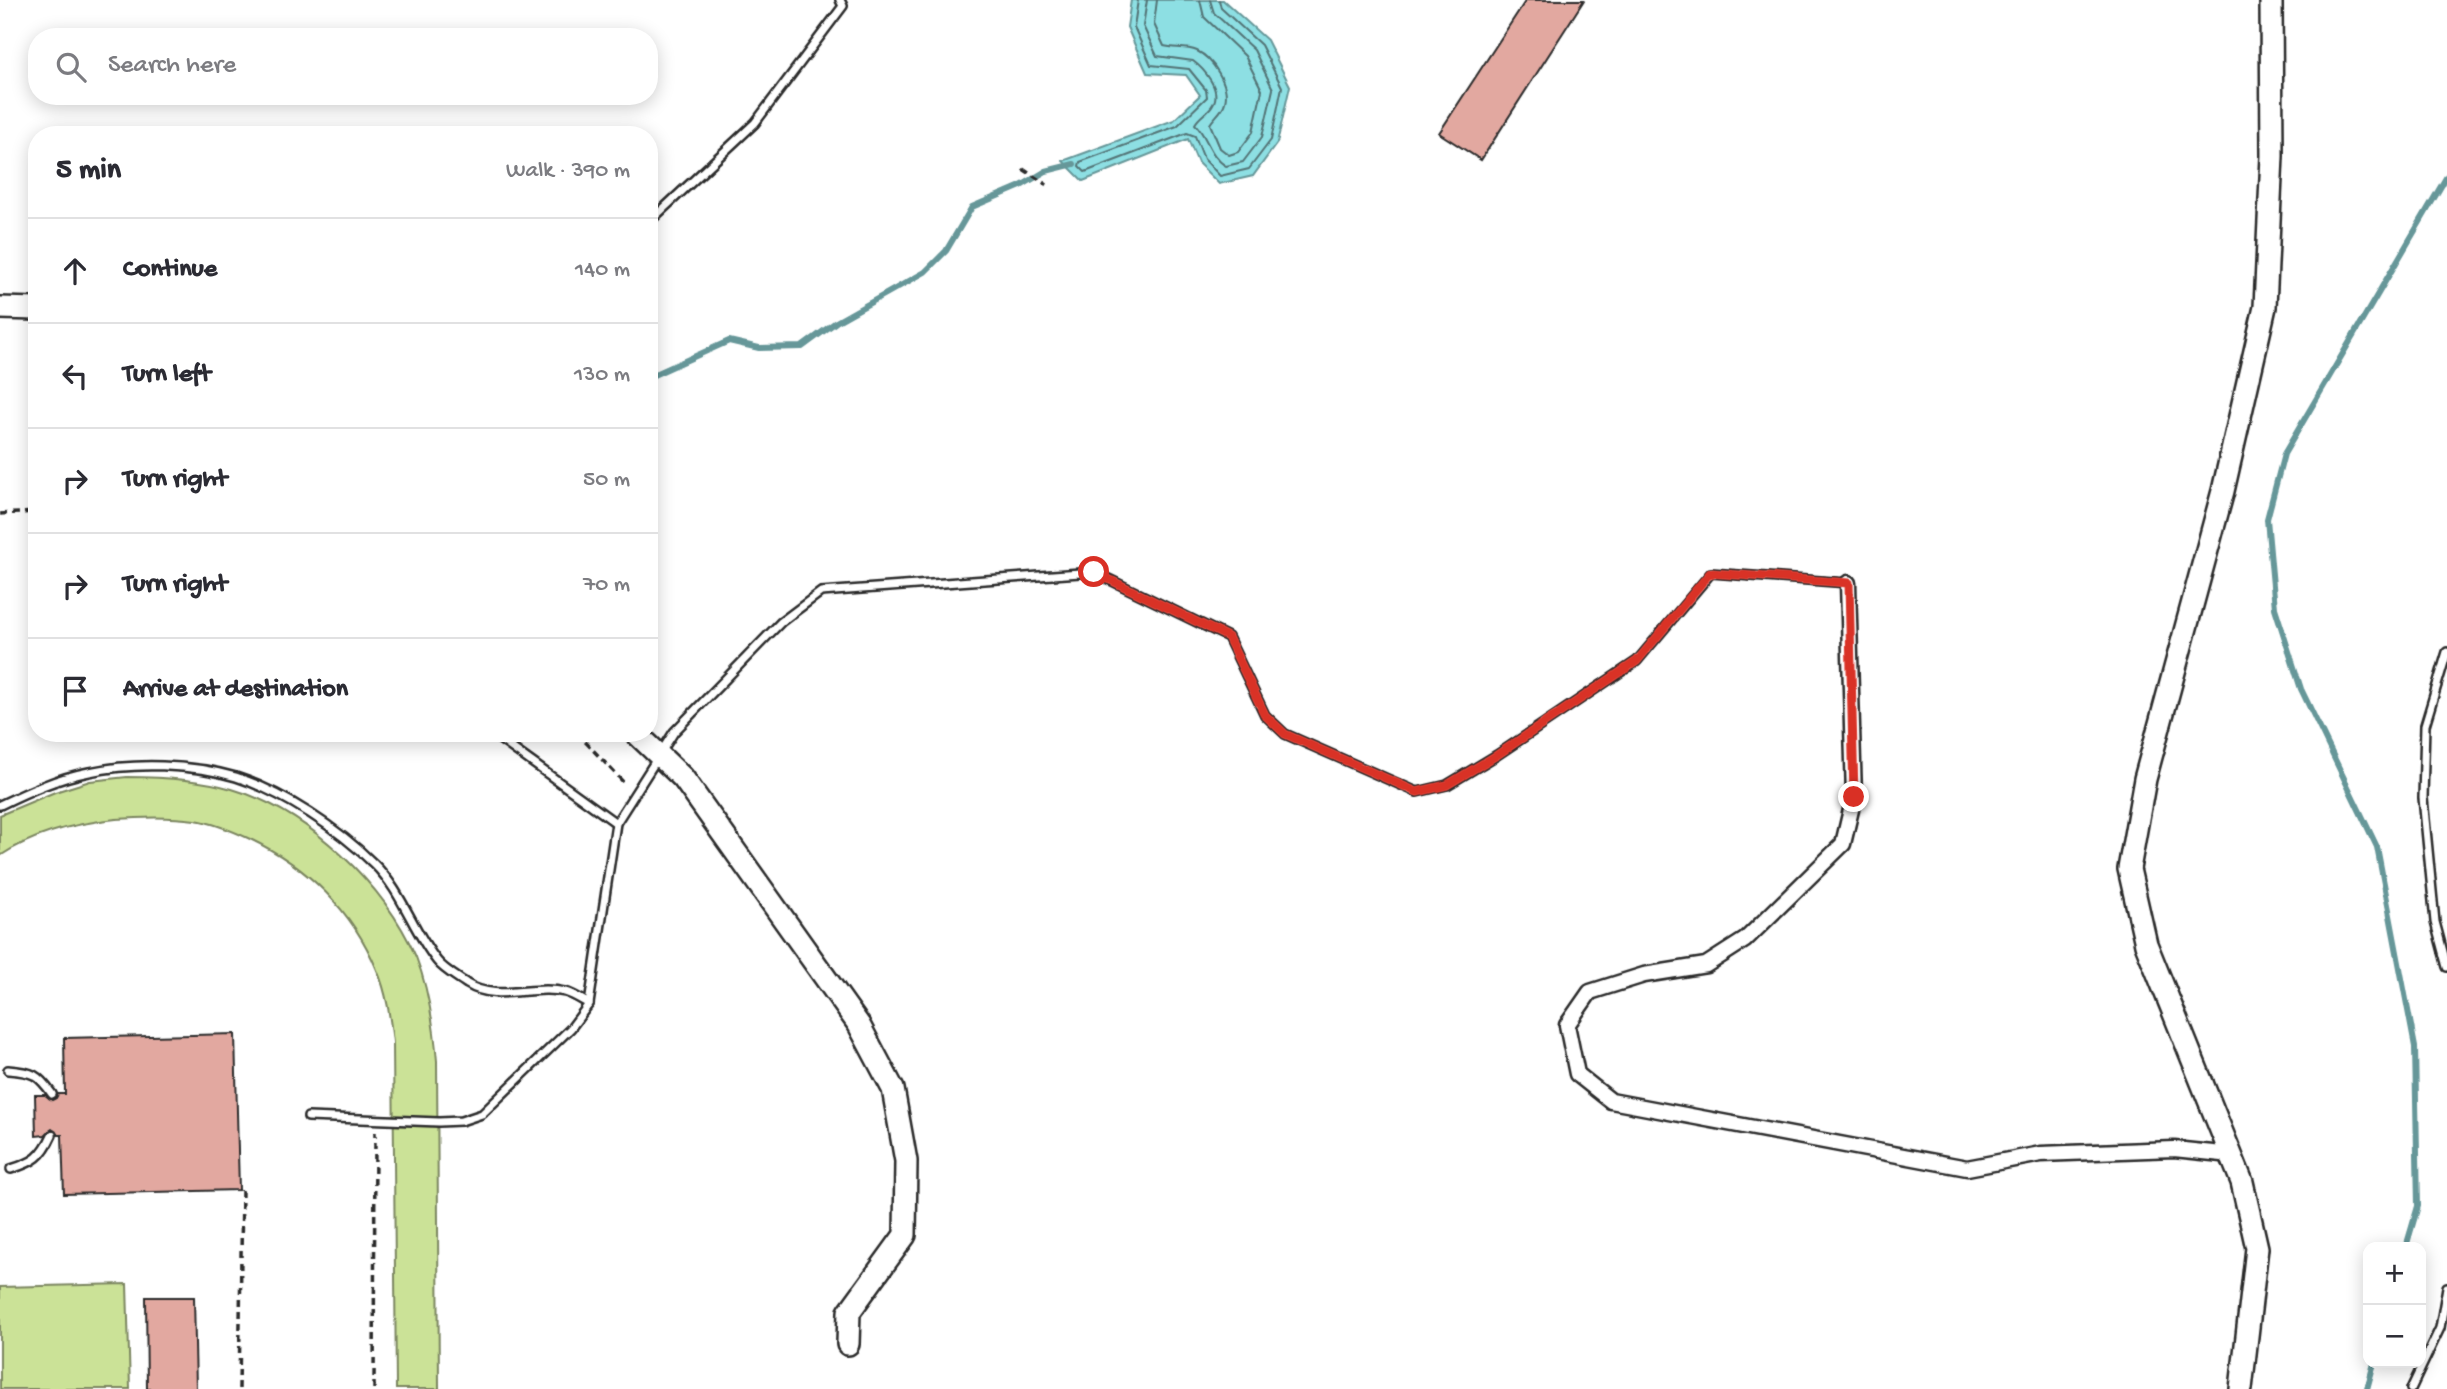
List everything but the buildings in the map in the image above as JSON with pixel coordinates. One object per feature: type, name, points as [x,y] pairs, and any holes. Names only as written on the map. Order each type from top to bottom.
[{"type":"street","points":[[2241,1389],[2258,1248],[2242,1182],[2146,944],[2129,869],[2145,779],[2223,491],[2265,307],[2272,156],[2271,0]]},
{"type":"street","points":[[0,308],[28,309]]},
{"type":"street","points":[[1849,583],[1854,797],[1843,844],[1745,940],[1706,965],[1644,975],[1590,992],[1567,1025],[1577,1074],[1611,1101],[1967,1168],[2041,1154],[2174,1149],[2232,1155]]},
{"type":"street","points":[[645,742],[683,778],[859,1025],[893,1089],[906,1161],[905,1235],[849,1312],[848,1344]]},
{"type":"lane","points":[[658,214],[755,123],[844,6],[840,0]]},
{"type":"lane","points":[[308,1117],[439,1122],[461,1121],[482,1114],[571,1028],[589,1004],[616,823],[674,732],[781,622],[821,592],[1094,572],[1228,637],[1265,715],[1285,734],[1417,792],[1447,785],[1477,768],[1637,661],[1710,573],[1849,583]]},
{"type":"lane","points":[[2447,652],[2425,725],[2423,798],[2435,922],[2447,967]]},
{"type":"lane","points":[[504,742],[616,823]]},
{"type":"lane","points":[[0,804],[50,783],[88,772],[122,767],[166,766],[235,777],[270,790],[335,831],[375,865],[395,892],[439,964],[470,986],[503,993],[565,992],[589,1004]]},
{"type":"lane","points":[[8,1070],[28,1072],[41,1079],[52,1094]]},
{"type":"lane","points":[[11,1169],[37,1157],[44,1151],[52,1135]]},
{"type":"lane","points":[[2411,1389],[2440,1328],[2447,1287]]},
{"type":"path","points":[[1023,169],[1047,185]]},
{"type":"path","points":[[0,514],[28,512]]},
{"type":"path","points":[[585,742],[634,795]]},
{"type":"path","points":[[374,1389],[375,1119]]},
{"type":"path","points":[[239,1389],[242,1190]]},
{"type":"green space","points":[[127,777],[206,783],[232,789],[288,814],[341,854],[364,878],[385,903],[416,957],[428,995],[437,1061],[439,1389],[396,1389],[393,1042],[388,1006],[380,979],[367,949],[341,910],[309,877],[271,850],[230,830],[195,820],[145,817],[86,823],[41,836],[0,856],[0,815],[90,781]]},
{"type":"green space","points":[[127,1284],[130,1389],[0,1389],[0,1287]]},
{"type":"water","points":[[1131,0],[1223,0],[1267,40],[1290,86],[1277,143],[1253,176],[1219,184],[1198,163],[1188,139],[1083,181],[1063,161],[1174,120],[1200,95],[1186,75],[1147,73],[1127,27]]},
{"type":"waterway","points":[[658,373],[729,341],[759,348],[802,347],[836,322],[925,272],[946,251],[972,207],[1021,186],[1046,171],[1074,164]]},
{"type":"waterway","points":[[2407,1242],[2418,1206],[2415,1047],[2377,847],[2301,689],[2275,608],[2267,519],[2284,454],[2447,176]]},
{"type":"waterway","points":[[2367,1389],[2373,1368]]},
{"type":"route","points":[[1094,572],[1228,637],[1265,715],[1285,734],[1417,792],[1447,785],[1497,755],[1637,661],[1710,573],[1849,583],[1854,797]]}]
